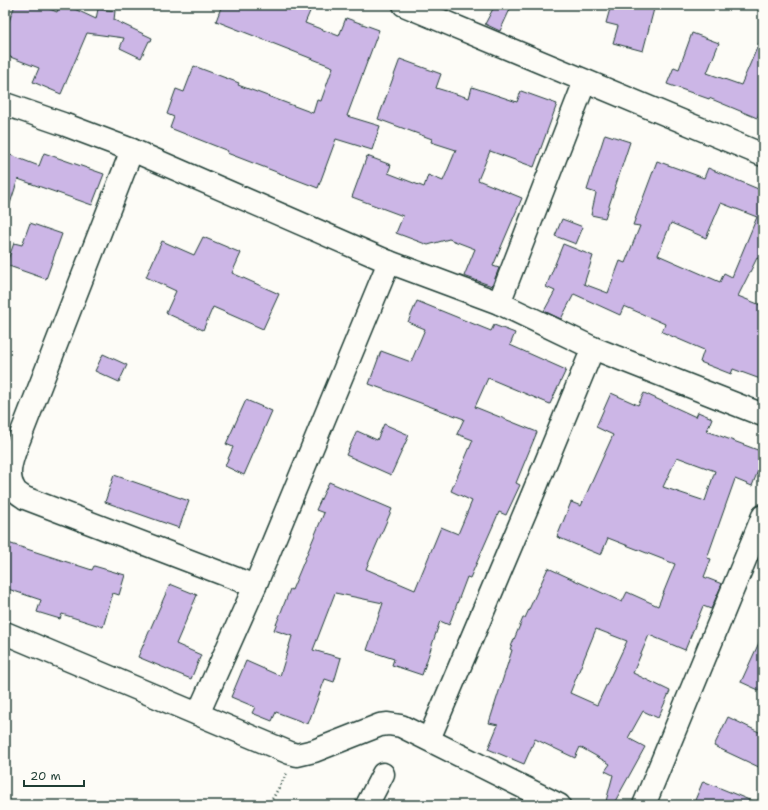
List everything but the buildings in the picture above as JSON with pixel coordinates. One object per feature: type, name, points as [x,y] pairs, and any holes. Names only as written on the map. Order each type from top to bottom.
[{"type":"street","points":[[404,5],[763,155]]},
{"type":"street","points":[[499,303],[585,81]]},
{"type":"street","points":[[5,104],[132,150],[389,262],[499,303],[594,348],[763,416]]},
{"type":"street","points":[[132,150],[17,445],[11,461],[9,476],[15,490],[25,498],[255,586]]},
{"type":"street","points":[[198,714],[255,586],[389,262]]},
{"type":"street","points":[[429,739],[594,348]]},
{"type":"street","points":[[644,805],[763,516]]},
{"type":"street","points":[[5,633],[290,753],[297,755],[314,751],[372,728],[388,724],[401,726],[559,805]]},
{"type":"street","points":[[367,805],[383,774]]},
{"type":"path","points":[[267,805],[273,798],[297,755]]}]
